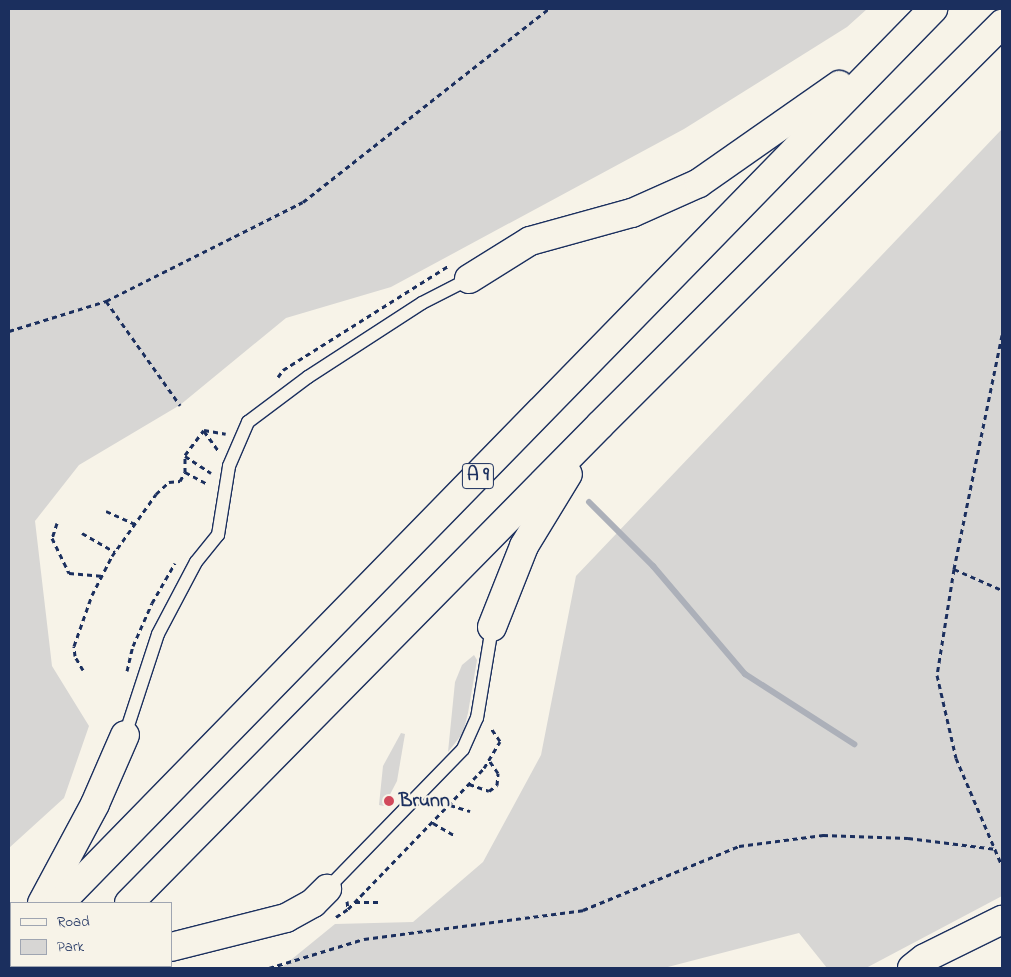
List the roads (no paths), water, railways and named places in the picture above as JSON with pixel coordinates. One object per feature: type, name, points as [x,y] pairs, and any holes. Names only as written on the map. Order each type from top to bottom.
[{"type":"main road","name":"A 9","points":[[61,902],[893,47],[933,9]]},
{"type":"main road","name":"A 9","points":[[130,902],[600,425],[1002,24]]},
{"type":"main road","points":[[470,279],[530,241],[632,213],[699,183],[893,47]]},
{"type":"main road","points":[[492,627],[524,546],[600,425]]},
{"type":"main road","points":[[43,902],[95,804],[125,735]]},
{"type":"main road","points":[[172,948],[286,918],[313,902],[335,880]]},
{"type":"main road","points":[[912,968],[925,958],[1002,920]]},
{"type":"lane","points":[[125,735],[158,634],[196,562],[218,535],[229,466],[248,422],[308,377],[422,303],[470,279]]},
{"type":"lane","points":[[335,880],[463,749],[473,730],[478,710],[492,627]]},
{"type":"waterway","points":[[589,502],[653,566],[745,674],[854,744]]},
{"type":"place","name":"Brunn","points":[[389,801]]}]
